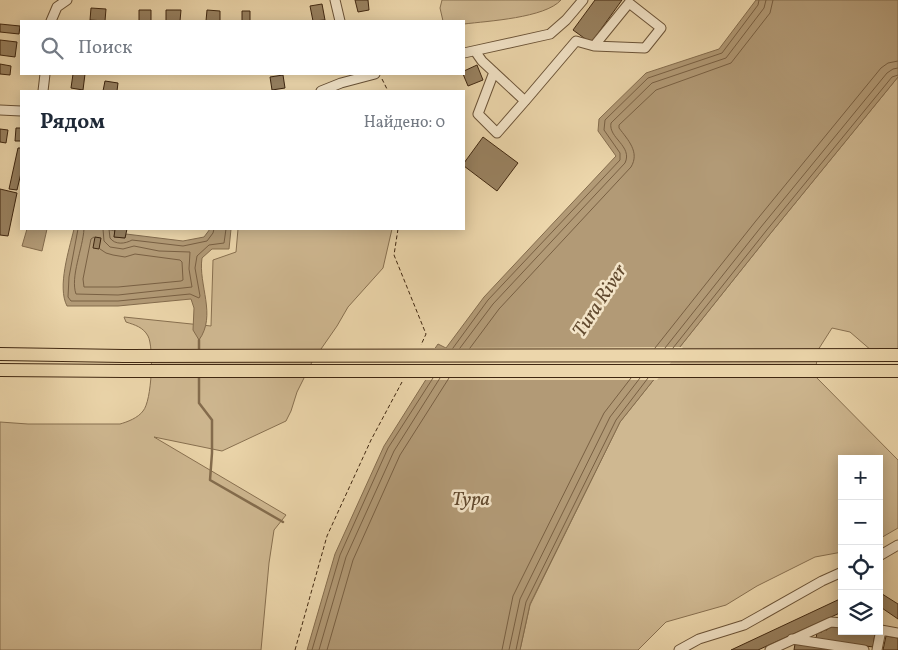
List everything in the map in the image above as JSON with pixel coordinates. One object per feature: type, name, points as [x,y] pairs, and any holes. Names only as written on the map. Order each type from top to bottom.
[{"type":"highway","points":[[0,354],[124,356],[898,355]]},
{"type":"highway","points":[[0,370],[898,371]]},
{"type":"street","points":[[50,20],[57,7],[67,0]]},
{"type":"street","points":[[335,0],[340,20]]},
{"type":"street","points":[[465,53],[550,34],[566,20],[583,0]]},
{"type":"street","points":[[494,72],[478,114],[497,134],[576,40],[594,46],[645,48],[661,28],[628,3],[594,46]]},
{"type":"street","points":[[475,51],[482,61],[525,101]]},
{"type":"street","points":[[43,90],[45,75]]},
{"type":"street","points":[[324,90],[358,76]]},
{"type":"street","points":[[0,110],[20,111]]},
{"type":"street","points":[[883,554],[898,546]]},
{"type":"street","points":[[679,650],[699,639],[744,625],[838,574]]},
{"type":"street","points":[[770,650],[831,622],[838,623]]},
{"type":"street","points":[[883,630],[898,633]]},
{"type":"street","points":[[878,650],[880,635]]},
{"type":"street","points":[[792,639],[864,650]]},
{"type":"path","points":[[378,75],[387,90]]},
{"type":"path","points":[[398,230],[394,255],[426,334],[417,352]]},
{"type":"path","points":[[295,650],[327,536],[372,440],[404,378]]},
{"type":"shaded area","points":[[442,0],[561,0],[553,6],[530,15],[465,24],[465,20],[443,20],[440,8]]},
{"type":"shaded area","points":[[898,77],[898,351],[872,351],[850,332],[832,328],[818,350],[815,376],[898,460],[898,528],[883,537],[883,455],[838,455],[838,553],[815,557],[757,586],[726,605],[666,622],[638,650],[520,650],[530,605],[620,422]]},
{"type":"shaded area","points":[[238,230],[392,230],[383,268],[348,307],[312,362],[297,392],[286,421],[222,451],[154,437],[286,515],[274,530],[261,650],[0,650],[0,422],[28,424],[120,424],[138,416],[146,405],[150,386],[150,342],[144,330],[126,322],[124,317],[211,326],[213,260],[236,252]]},
{"type":"water","name":"Тура","points":[[756,0],[898,0],[898,77],[620,422],[530,604],[520,650],[307,650],[335,554],[384,446],[437,362],[429,357],[438,344],[446,348],[484,297],[616,156],[598,131],[599,119],[646,73],[719,49]]},
{"type":"water","points":[[27,230],[47,230],[42,251],[22,246]]},
{"type":"water","points":[[74,230],[110,230],[115,231],[114,237],[125,238],[126,234],[183,241],[204,237],[209,230],[231,230],[229,249],[212,249],[202,258],[202,279],[207,310],[204,330],[199,340],[193,330],[194,308],[191,299],[118,306],[67,306],[63,289],[67,258]]},
{"type":"pier","points":[[683,347],[657,380],[423,380],[434,363],[427,356],[433,348]]},
{"type":"building","points":[[355,0],[368,0],[369,10],[358,12]]},
{"type":"building","points":[[595,0],[622,0],[591,43],[573,30]]},
{"type":"building","points":[[322,4],[325,20],[313,20],[310,6]]},
{"type":"building","points":[[91,8],[106,9],[105,20],[90,20]]},
{"type":"building","points":[[139,10],[151,10],[151,20],[139,20]]},
{"type":"building","points":[[166,10],[181,10],[180,20],[166,20]]},
{"type":"building","points":[[207,10],[220,11],[220,20],[206,20]]},
{"type":"building","points":[[242,11],[250,11],[250,20],[242,20]]},
{"type":"building","points":[[0,24],[20,26],[19,34],[0,32]]},
{"type":"building","points":[[0,40],[17,42],[15,57],[0,55]]},
{"type":"building","points":[[0,64],[11,66],[10,75],[0,74]]},
{"type":"building","points":[[477,65],[483,80],[468,86],[463,75],[465,71]]},
{"type":"building","points":[[73,75],[85,75],[83,90],[71,88]]},
{"type":"building","points":[[283,75],[285,88],[272,90],[270,77]]},
{"type":"building","points":[[105,81],[118,83],[117,90],[103,90]]},
{"type":"building","points":[[16,128],[20,128],[20,141],[15,141]]},
{"type":"building","points":[[0,129],[8,130],[6,143],[0,142]]},
{"type":"building","points":[[483,137],[518,163],[497,191],[465,167],[465,162]]},
{"type":"building","points":[[18,148],[20,148],[20,177],[17,190],[9,189]]},
{"type":"building","points":[[0,189],[17,193],[8,236],[0,235]]},
{"type":"building","points":[[115,230],[127,230],[125,238],[114,237]]},
{"type":"building","points":[[95,237],[101,238],[99,249],[93,248]]},
{"type":"building","points":[[883,595],[898,604],[898,619],[883,609]]},
{"type":"building","points":[[838,600],[838,614],[758,650],[731,650]]},
{"type":"building","points":[[827,626],[838,627],[838,635],[875,635],[873,647],[816,639],[817,632],[822,632],[822,629],[827,630]]},
{"type":"building","points":[[886,636],[898,638],[898,650],[883,650]]},
{"type":"building","points":[[795,644],[837,650],[794,650]]},
{"type":"waterway","points":[[199,340],[199,351]]},
{"type":"waterway","points":[[199,374],[199,403],[212,420],[210,480],[283,522]]},
{"type":"water label","name":"Tura River","points":[[599,300]]}]
